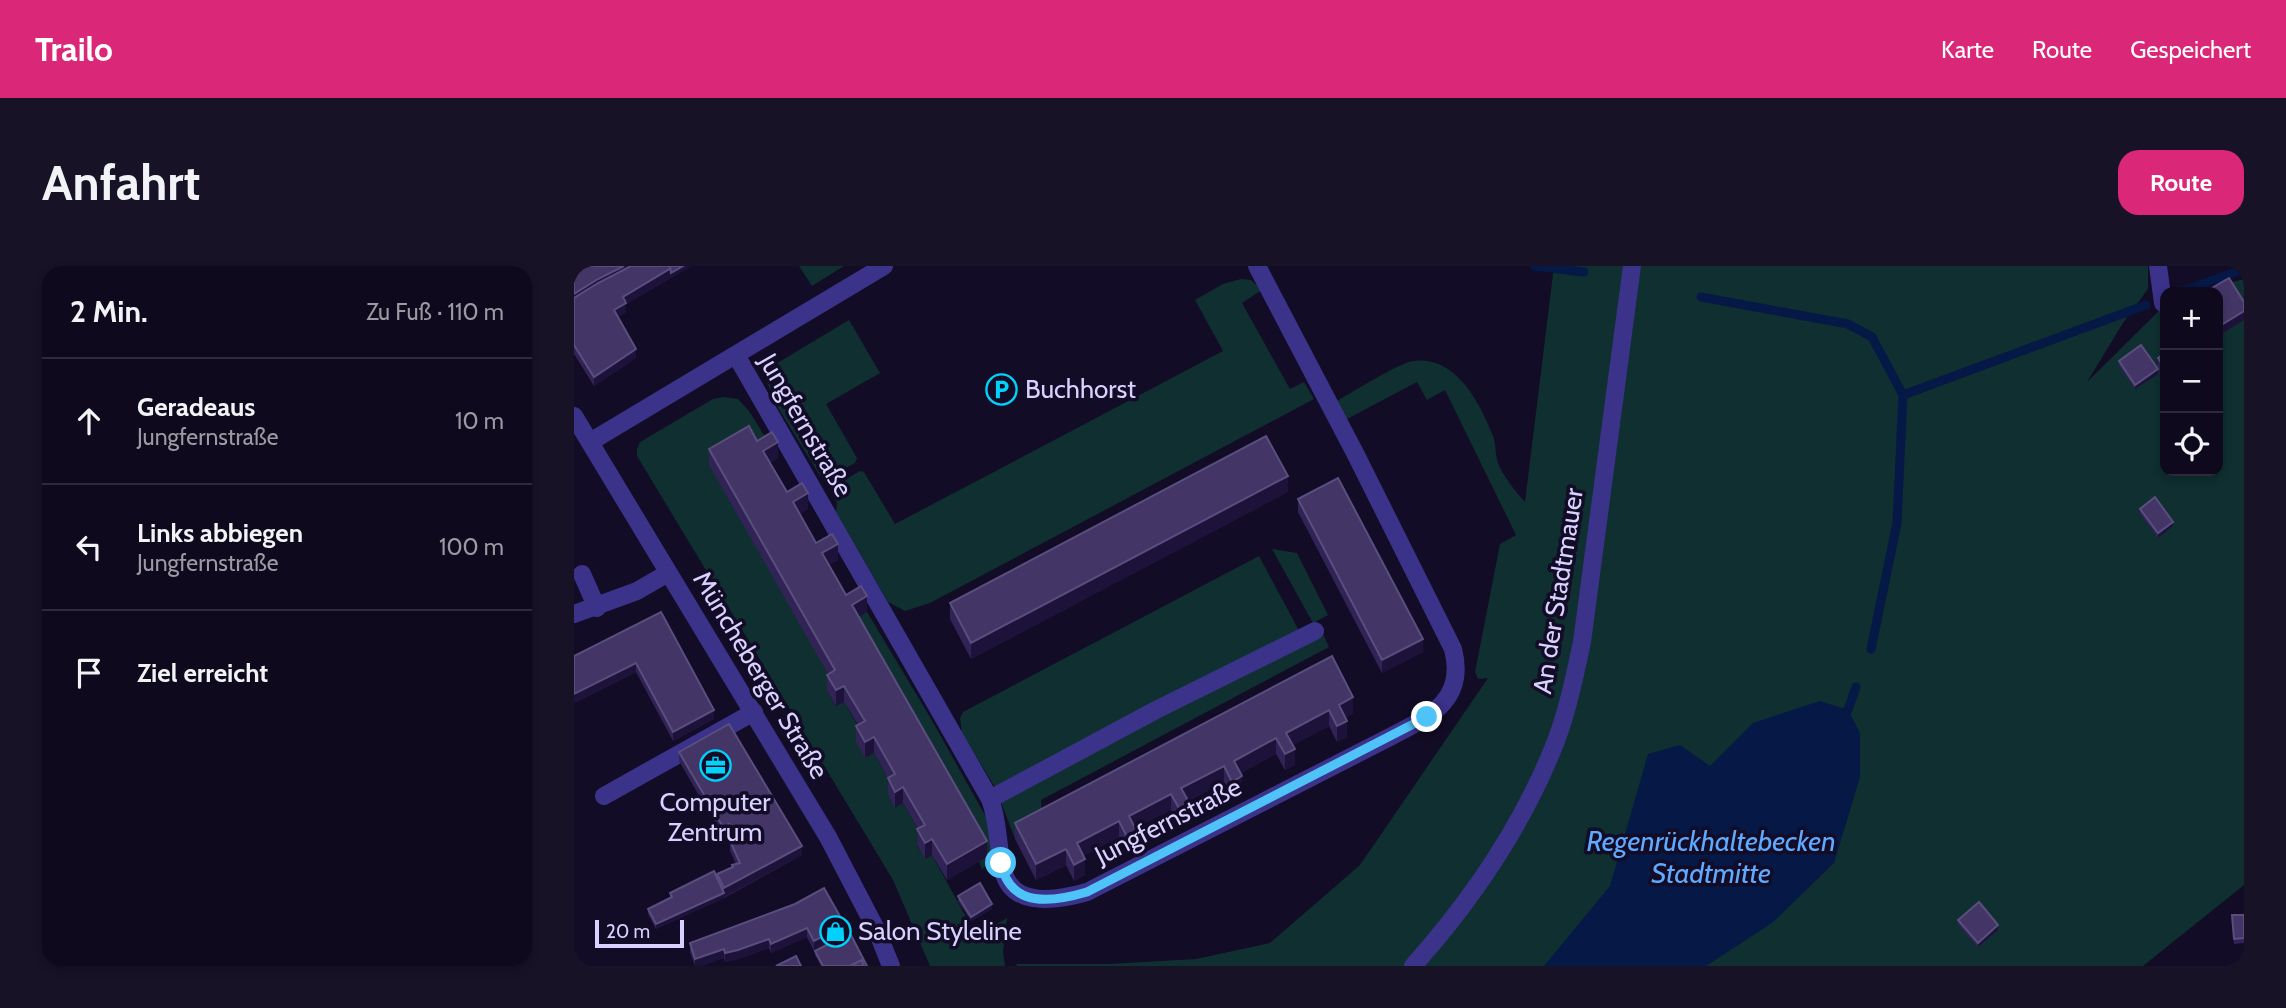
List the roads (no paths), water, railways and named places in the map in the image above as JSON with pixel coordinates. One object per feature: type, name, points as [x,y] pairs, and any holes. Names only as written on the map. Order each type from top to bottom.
[{"type":"street","points":[[590,442],[884,266]]},
{"type":"street","name":"Jungfernstraße","points":[[736,355],[990,799],[998,823],[1003,874],[1014,891],[1034,898],[1057,900],[1087,892],[1427,717],[1443,704],[1456,681],[1454,649],[1257,266]]},
{"type":"street","name":"An der Stadtmauer","points":[[1413,966],[1476,885],[1521,818],[1556,741],[1570,696],[1582,642],[1632,266]]},
{"type":"street","points":[[2158,266],[2161,287]]},
{"type":"street","name":"Müncheberger Straße","points":[[574,416],[835,849],[877,931],[891,966]]},
{"type":"street","points":[[574,614],[597,608],[651,585],[668,573]]},
{"type":"street","points":[[582,574],[597,608]]},
{"type":"street","points":[[990,799],[1156,710],[1315,631]]},
{"type":"street","points":[[604,796],[754,712]]},
{"type":"water","name":"Regenrückhaltebecken Stadtmitte","points":[[1820,701],[1848,710],[1860,733],[1860,777],[1834,863],[1772,923],[1706,966],[1544,966],[1610,886],[1648,754],[1680,745],[1710,766],[1753,723]]},
{"type":"waterway","points":[[1534,266],[1584,272]]},
{"type":"waterway","points":[[2194,287],[2244,269]]},
{"type":"waterway","points":[[1701,297],[1848,324],[1872,337],[1903,395]]},
{"type":"waterway","points":[[1871,649],[1897,523],[1903,395],[2146,305]]},
{"type":"waterway","points":[[1839,719],[1848,710],[1856,687]]},
{"type":"place","name":"Buchhorst","points":[[1002,389]]},
{"type":"place","name":"Computer Zentrum","points":[[715,766]]},
{"type":"place","name":"Salon Styleline","points":[[835,931]]}]
